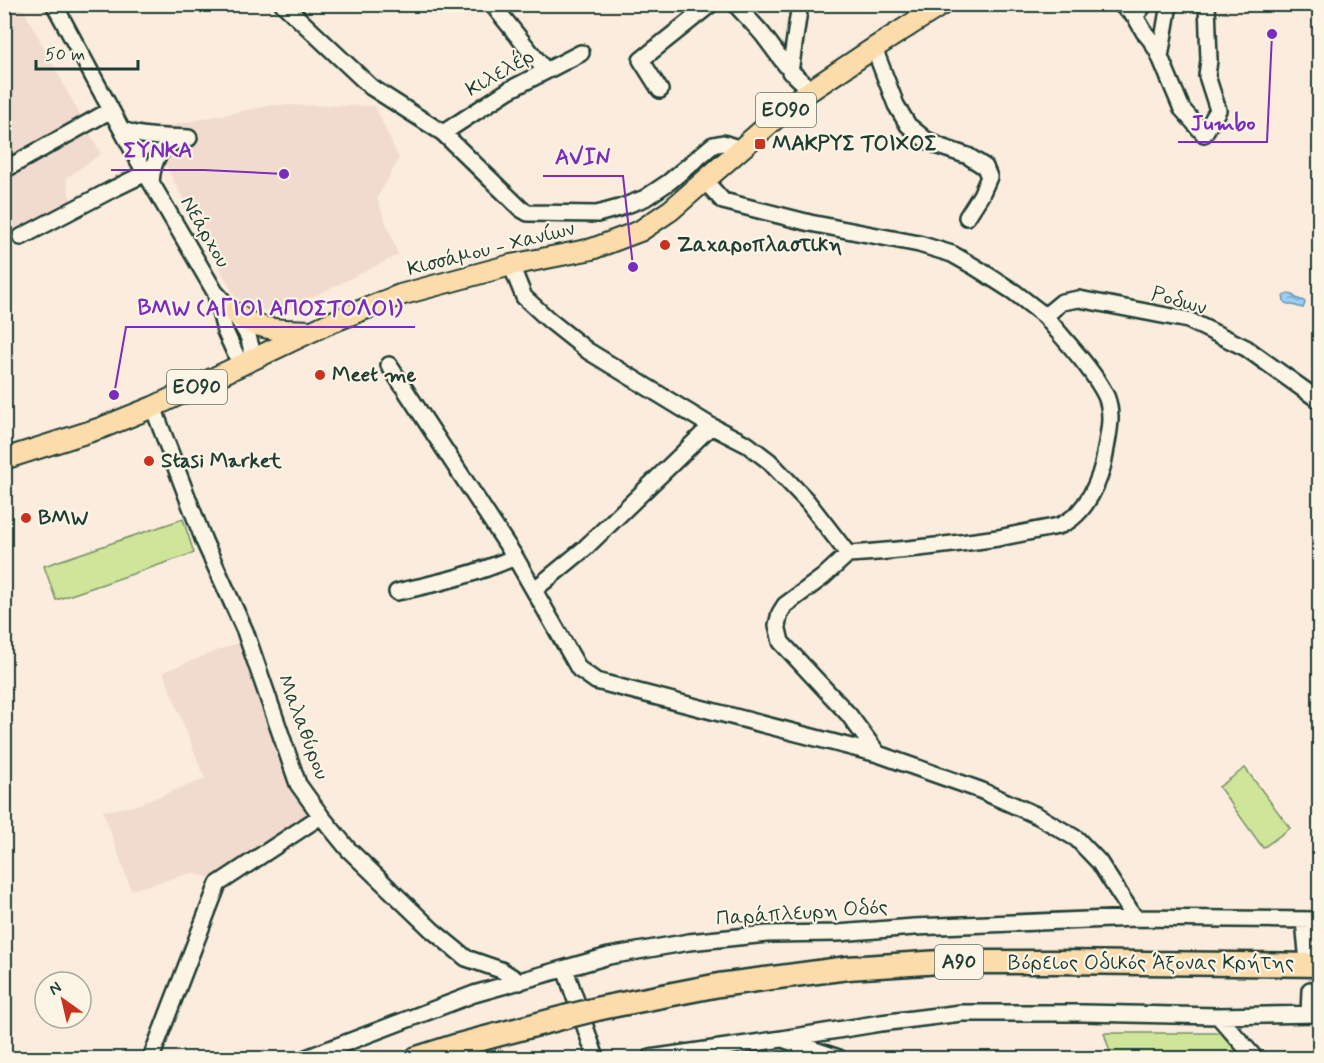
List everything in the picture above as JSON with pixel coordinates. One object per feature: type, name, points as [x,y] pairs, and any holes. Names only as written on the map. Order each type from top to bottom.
[{"type":"highway","name":"Βόρειος Οδικός Άξονας Κρήτης","points":[[417,1059],[455,1046],[601,1008],[719,986],[837,969],[941,962],[1313,958]]},
{"type":"main road","name":"Κισσάμου - Χανίων","points":[[4,459],[101,428],[153,407],[312,331],[400,295],[511,265],[592,249],[640,231],[671,210],[811,89],[943,4]]},
{"type":"main road","points":[[227,315],[264,327],[312,331]]},
{"type":"street","name":"Νεάρχου","points":[[54,4],[227,315],[248,336],[251,347],[246,364]]},
{"type":"street","points":[[283,4],[371,87],[442,133],[521,209],[528,213],[597,214],[619,208],[645,198],[669,182],[713,145],[723,143],[741,149]]},
{"type":"street","points":[[492,4],[545,70]]},
{"type":"street","points":[[660,90],[641,60],[711,4]]},
{"type":"street","points":[[735,4],[749,18],[790,72],[811,89]]},
{"type":"street","points":[[790,72],[800,4]]},
{"type":"street","points":[[1120,4],[1140,10],[1144,32],[1160,57],[1182,109],[1204,134],[1218,110],[1206,76],[1209,60],[1207,4]]},
{"type":"street","points":[[1160,57],[1169,4]]},
{"type":"street","points":[[874,48],[896,105],[908,124],[925,139],[968,156],[985,167],[988,177],[981,195],[967,217]]},
{"type":"street","name":"Κιλελέρ","points":[[442,133],[509,90],[581,53]]},
{"type":"street","points":[[4,170],[111,110]]},
{"type":"street","points":[[21,237],[111,190],[149,177],[155,160],[162,150],[175,141],[189,138],[147,136],[123,130]]},
{"type":"street","points":[[705,181],[723,201],[810,223],[919,244],[952,254],[1047,315],[1097,381],[1106,398],[1111,416],[1098,481],[1089,501],[1071,519],[1060,525],[1015,535],[906,550],[848,554],[823,578],[785,605],[777,625],[781,642],[849,716],[878,754]]},
{"type":"street","points":[[511,265],[524,297],[588,351],[711,426],[748,445],[769,461],[807,501],[848,554]]},
{"type":"street","name":"Ροδων","points":[[1047,315],[1062,302],[1078,299],[1188,320],[1246,348],[1320,401]]},
{"type":"street","points":[[389,365],[515,557],[579,669],[596,681],[878,754],[980,790],[1038,816],[1077,839],[1099,862],[1135,918]]},
{"type":"street","name":"Μαλαθύρου","points":[[153,407],[204,541],[245,631],[298,784],[348,849],[432,930],[466,958],[501,970],[520,982]]},
{"type":"street","points":[[534,590],[584,549],[711,426]]},
{"type":"street","points":[[397,592],[446,581],[492,567],[515,557]]},
{"type":"street","points":[[151,1059],[218,884],[321,816]]},
{"type":"street","name":"Παράπλευρη Οδός","points":[[306,1059],[474,994],[609,956],[689,942],[767,934],[837,933],[914,927],[1135,918],[1320,920]]},
{"type":"street","points":[[1304,920],[1313,958]]},
{"type":"street","points":[[565,969],[596,1059]]},
{"type":"street","points":[[650,1059],[881,1023],[961,1013],[1218,1016],[1314,1014],[1310,990]]},
{"type":"street","points":[[1218,1016],[1255,1059]]},
{"type":"street","points":[[782,1039],[838,1059]]},
{"type":"shaded area","points":[[5,5],[21,5],[101,154],[66,178],[71,203],[5,236]]},
{"type":"shaded area","points":[[273,105],[375,106],[399,159],[377,198],[398,255],[280,313],[260,310],[235,297],[147,130]]},
{"type":"shaded area","points":[[245,640],[316,813],[215,879],[192,873],[131,890],[103,811],[134,806],[205,779],[163,672]]},
{"type":"green space","points":[[183,519],[194,553],[56,600],[44,566]]},
{"type":"green space","points":[[1245,768],[1290,828],[1263,848],[1219,787]]},
{"type":"green space","points":[[1104,1033],[1223,1033],[1245,1058],[1112,1058]]},
{"type":"water","points":[[1289,294],[1304,301],[1303,308],[1285,303],[1283,297]]},
{"type":"place","name":"Jumbo","points":[[1272,34]]},
{"type":"place","name":"ΜΑΚΡΥΣ ΤΟΙΧΟΣ","points":[[760,144]]},
{"type":"place","name":"ΣΥΝΚΑ","points":[[284,174]]},
{"type":"place","name":"Ζαχαροπλαστικη","points":[[665,245]]},
{"type":"place","name":"AVIN","points":[[633,267]]},
{"type":"place","name":"Meet me","points":[[320,375]]},
{"type":"place","name":"BMW (ΑΓΙΟΙ ΑΠΟΣΤΟΛΟΙ)","points":[[114,395]]},
{"type":"place","name":"Stasi Market","points":[[149,461]]},
{"type":"place","name":"BMW","points":[[26,518]]}]
